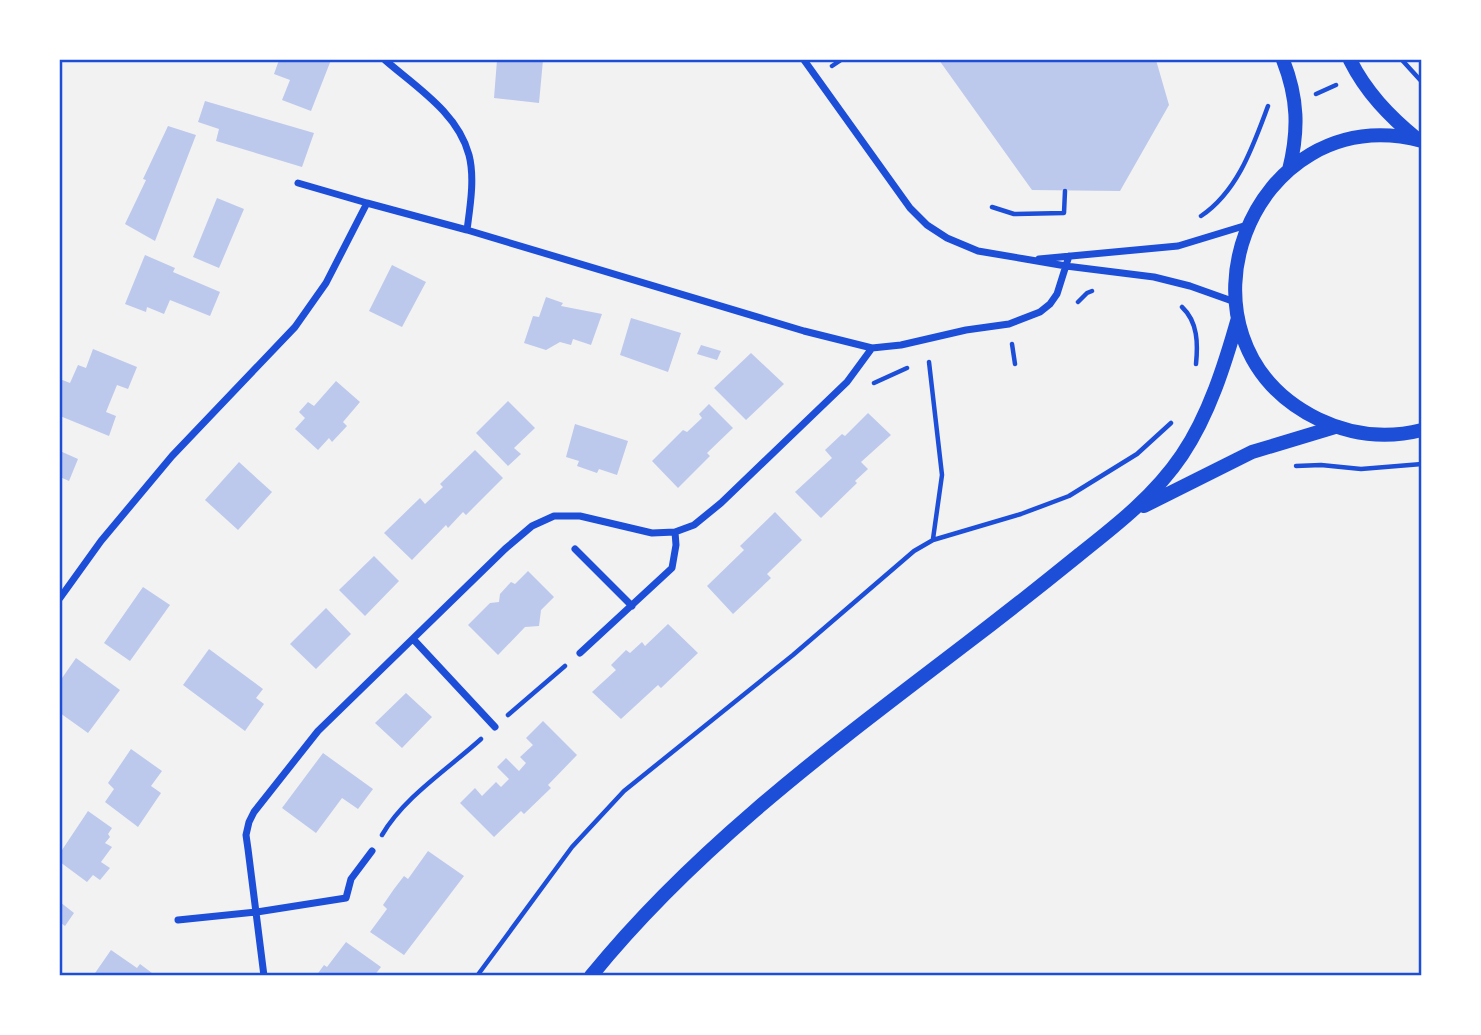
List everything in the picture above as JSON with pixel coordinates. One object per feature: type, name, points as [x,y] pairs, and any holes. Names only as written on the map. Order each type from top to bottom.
[{"type":"main road","points":[[1283,60],[1297,119],[1296,142],[1289,170]]},
{"type":"main road","points":[[1350,60],[1382,108],[1420,141]]},
{"type":"main road","points":[[1420,141],[1391,136],[1364,138],[1324,149],[1289,170],[1258,204],[1247,225],[1236,262],[1235,302],[1251,354],[1272,386],[1301,410],[1335,427],[1363,434],[1391,435],[1422,430]]},
{"type":"main road","points":[[591,975],[684,877],[747,817],[871,715],[1024,600],[1133,512],[1164,479],[1196,433],[1221,371],[1238,318]]},
{"type":"main road","points":[[1133,512],[1252,452],[1335,427]]},
{"type":"street","points":[[385,60],[434,102],[453,121],[461,135],[470,156],[467,230]]},
{"type":"street","points":[[804,60],[910,208],[927,225],[962,246],[1028,261],[1144,275],[1190,286],[1235,302]]},
{"type":"street","points":[[298,183],[467,230],[804,331],[872,348],[1009,324],[1040,312],[1050,304],[1062,281],[1069,256]]},
{"type":"street","points":[[60,598],[101,541],[172,456],[302,318],[326,283],[368,203]]},
{"type":"street","points":[[1028,261],[1152,250],[1198,241],[1247,225]]},
{"type":"street","points":[[264,975],[246,835],[248,822],[318,731],[512,542],[545,519],[566,515],[580,516],[652,533],[675,532],[694,525],[715,509],[847,382],[872,348]]},
{"type":"street","points":[[580,653],[672,568],[675,532]]},
{"type":"street","points":[[575,549],[632,606]]},
{"type":"street","points":[[60,582],[67,588]]},
{"type":"street","points":[[414,640],[495,727]]},
{"type":"street","points":[[178,920],[257,912],[346,898],[351,879],[372,851]]},
{"type":"path","points":[[1402,60],[1422,82]]},
{"type":"path","points":[[1198,241],[1201,216],[1223,196],[1241,171],[1270,103],[1294,101],[1324,91],[1357,74]]},
{"type":"path","points":[[992,207],[1014,214],[1064,213],[1065,191]]},
{"type":"path","points":[[1186,310],[1190,286]]},
{"type":"path","points":[[1073,307],[1094,290]]},
{"type":"path","points":[[1173,301],[1186,310],[1197,334],[1194,373]]},
{"type":"path","points":[[1002,346],[1023,342]]},
{"type":"path","points":[[871,384],[898,370],[940,359]]},
{"type":"path","points":[[929,362],[942,475],[933,540]]},
{"type":"path","points":[[477,975],[572,848],[624,791],[793,655],[898,564],[933,540],[1046,506],[1069,496],[1137,454],[1176,417]]},
{"type":"path","points":[[1290,467],[1321,465],[1361,469],[1422,464]]},
{"type":"path","points":[[372,851],[390,821],[411,799],[580,653]]},
{"type":"building","points":[[279,60],[331,60],[311,111],[282,100],[290,80],[274,74]]},
{"type":"building","points":[[497,60],[543,60],[539,103],[494,98]]},
{"type":"building","points":[[939,60],[1156,60],[1169,105],[1120,191],[1032,190]]},
{"type":"building","points":[[205,101],[314,133],[302,167],[216,141],[219,129],[198,122]]},
{"type":"building","points":[[168,126],[196,135],[155,241],[125,224]]},
{"type":"building","points":[[217,198],[244,209],[219,268],[193,257]]},
{"type":"building","points":[[145,255],[175,268],[173,272],[220,292],[210,316],[170,300],[164,314],[147,307],[146,312],[125,304]]},
{"type":"building","points":[[392,265],[426,282],[402,327],[369,311]]},
{"type":"building","points":[[546,297],[563,303],[561,306],[602,314],[591,345],[573,339],[571,345],[560,342],[546,350],[524,343],[533,316],[539,317]]},
{"type":"building","points":[[631,318],[681,333],[668,372],[620,355]]},
{"type":"building","points":[[701,345],[721,351],[717,360],[697,354]]},
{"type":"building","points":[[93,349],[137,367],[128,389],[117,385],[106,412],[116,416],[109,436],[60,416],[60,379],[70,383],[78,365],[86,368]]},
{"type":"building","points":[[751,353],[784,384],[746,420],[714,388]]},
{"type":"building","points":[[336,381],[360,402],[343,422],[347,426],[332,442],[329,438],[318,450],[295,429],[305,418],[299,412],[308,402],[314,406]]},
{"type":"building","points":[[508,401],[535,428],[514,448],[521,454],[508,466],[476,433]]},
{"type":"building","points":[[709,404],[733,428],[707,453],[710,456],[678,488],[652,461],[683,430],[687,432],[702,418],[699,414]]},
{"type":"building","points":[[868,413],[891,435],[861,462],[868,469],[821,518],[795,492],[832,458],[825,450],[842,434],[845,436]]},
{"type":"building","points":[[575,424],[628,441],[617,475],[599,469],[597,473],[577,466],[579,461],[566,457]]},
{"type":"building","points":[[475,450],[503,478],[466,515],[463,512],[448,528],[446,525],[412,560],[384,533],[420,498],[425,504],[443,487],[440,484]]},
{"type":"building","points":[[60,451],[78,459],[69,481],[60,477]]},
{"type":"building","points":[[239,462],[272,492],[238,530],[205,500]]},
{"type":"building","points":[[775,512],[802,540],[767,574],[771,578],[733,614],[707,586],[744,550],[740,546]]},
{"type":"building","points":[[374,556],[399,581],[365,616],[339,590]]},
{"type":"building","points":[[528,571],[554,597],[541,610],[539,626],[525,627],[498,655],[468,625],[490,603],[499,602],[500,594],[511,582],[515,584]]},
{"type":"building","points":[[143,587],[170,605],[130,661],[104,643]]},
{"type":"building","points":[[326,608],[351,634],[316,669],[290,644]]},
{"type":"building","points":[[668,624],[698,653],[661,688],[658,685],[621,719],[592,692],[616,670],[611,665],[626,650],[630,653],[642,642],[645,646]]},
{"type":"building","points":[[209,649],[263,689],[256,698],[264,704],[245,731],[183,685]]},
{"type":"building","points":[[76,658],[120,690],[88,733],[60,713],[60,681]]},
{"type":"building","points":[[406,693],[432,717],[402,748],[375,723]]},
{"type":"building","points":[[543,721],[577,755],[548,785],[551,788],[524,814],[521,811],[494,837],[460,803],[475,788],[482,796],[496,782],[501,787],[509,779],[497,767],[506,758],[519,771],[526,763],[520,757],[533,745],[526,738]]},
{"type":"building","points":[[131,749],[162,771],[151,786],[161,793],[138,827],[105,802],[114,789],[108,783]]},
{"type":"building","points":[[323,753],[373,789],[358,809],[342,798],[316,833],[282,808]]},
{"type":"building","points":[[88,811],[112,828],[105,843],[112,847],[101,862],[110,868],[100,880],[93,875],[87,882],[60,862],[60,853]]},
{"type":"building","points":[[428,851],[464,876],[404,955],[370,932],[387,909],[383,905],[394,889],[404,876],[408,879]]},
{"type":"building","points":[[60,902],[74,913],[65,926],[61,923],[60,926]]},
{"type":"building","points":[[346,942],[381,967],[374,976],[316,976],[324,965],[327,967]]},
{"type":"building","points":[[111,950],[137,968],[140,964],[156,976],[93,976]]}]
